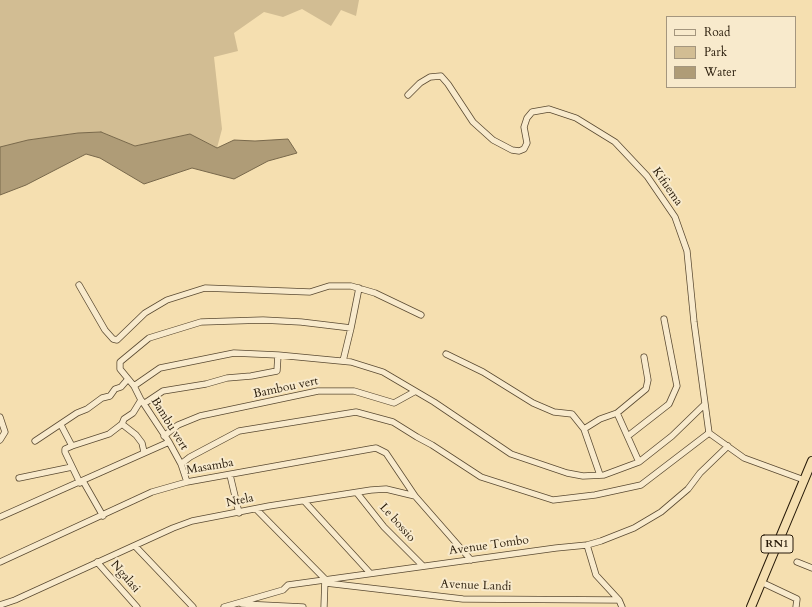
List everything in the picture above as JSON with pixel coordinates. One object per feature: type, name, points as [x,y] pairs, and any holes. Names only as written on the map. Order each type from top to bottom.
[{"type":"highway","name":"RN1","points":[[751,607],[812,462]]},
{"type":"street","name":"Kifuema","points":[[408,95],[420,83],[430,77],[441,76],[474,122],[494,140],[512,150],[519,151],[524,149],[527,143],[524,127],[527,118],[532,112],[549,109],[576,118],[615,142],[647,176],[675,217],[687,251],[704,405],[709,433]]},
{"type":"street","points":[[79,285],[105,330],[113,339],[117,340],[145,314],[167,300],[205,288],[310,292],[329,286],[359,288],[375,292],[422,315]]},
{"type":"street","points":[[343,361],[359,288]]},
{"type":"street","points":[[628,436],[669,404],[677,386],[664,319]]},
{"type":"street","name":"Bambu vert","points":[[187,482],[181,464],[169,442],[134,386],[120,368],[120,362],[149,338],[201,322],[263,320],[301,322],[351,328]]},
{"type":"street","points":[[134,386],[160,368],[234,353],[278,355],[343,361],[376,369],[434,402],[510,454],[567,473],[583,476],[600,475],[638,462],[672,436],[704,405]]},
{"type":"street","points":[[446,354],[483,372],[533,403],[554,412],[572,414],[584,429],[600,475]]},
{"type":"street","points":[[103,516],[72,467],[65,450],[72,446],[102,436],[122,424],[124,419],[134,414],[143,402],[163,391],[277,370],[278,355]]},
{"type":"street","points":[[584,429],[600,419],[617,413],[646,389],[648,380],[644,357]]},
{"type":"street","points":[[35,441],[102,398],[110,396],[115,389],[121,387],[128,379]]},
{"type":"street","name":"Bambou vert","points":[[164,436],[178,425],[200,416],[318,391],[354,391],[394,403],[414,392]]},
{"type":"street","points":[[181,464],[190,457],[239,431],[356,412],[392,422],[481,476],[539,497],[553,500],[595,495],[641,485],[709,433],[740,456],[756,464],[804,480]]},
{"type":"street","points":[[617,413],[638,462]]},
{"type":"street","points":[[0,417],[5,432],[0,440]]},
{"type":"street","points":[[122,424],[140,440],[144,452]]},
{"type":"street","points":[[60,425],[72,446]]},
{"type":"street","points":[[0,517],[82,482],[144,452],[169,442]]},
{"type":"street","name":"Avenue Tombo","points":[[224,607],[240,604],[261,595],[283,590],[288,585],[587,545],[634,528],[661,512],[688,489],[700,473],[728,446]]},
{"type":"street","name":"Masamba","points":[[0,562],[103,516],[152,492],[187,482],[376,448],[386,453],[392,460],[415,496]]},
{"type":"street","points":[[19,478],[72,467]]},
{"type":"street","points":[[230,475],[239,513]]},
{"type":"street","name":"Ntela","points":[[0,605],[7,605],[97,562],[192,521],[386,489],[415,496]]},
{"type":"street","name":"Le bossio","points":[[357,493],[388,531],[423,566]]},
{"type":"street","points":[[415,496],[471,560]]},
{"type":"street","points":[[305,502],[370,573]]},
{"type":"street","points":[[256,510],[325,581],[324,607]]},
{"type":"street","points":[[587,545],[596,575],[619,600],[622,607]]},
{"type":"street","points":[[135,546],[193,607]]},
{"type":"street","name":"Ngalasi","points":[[97,562],[137,607]]},
{"type":"street","points":[[796,562],[812,568]]},
{"type":"street","name":"Avenue Landi","points":[[325,581],[463,599],[619,600]]},
{"type":"street","points":[[761,582],[797,599],[796,607]]},
{"type":"street","points":[[240,604],[304,607]]},
{"type":"green space","points":[[0,0],[359,0],[356,16],[341,10],[331,26],[302,9],[283,17],[264,12],[234,33],[238,51],[214,57],[222,129],[217,148],[190,134],[135,146],[101,132],[78,133],[28,140],[0,147]]},
{"type":"water","points":[[101,132],[135,146],[190,134],[217,148],[234,140],[255,141],[288,139],[297,153],[268,161],[234,179],[192,168],[144,184],[100,158],[86,154],[26,185],[0,195],[0,147],[28,140],[78,133]]}]
